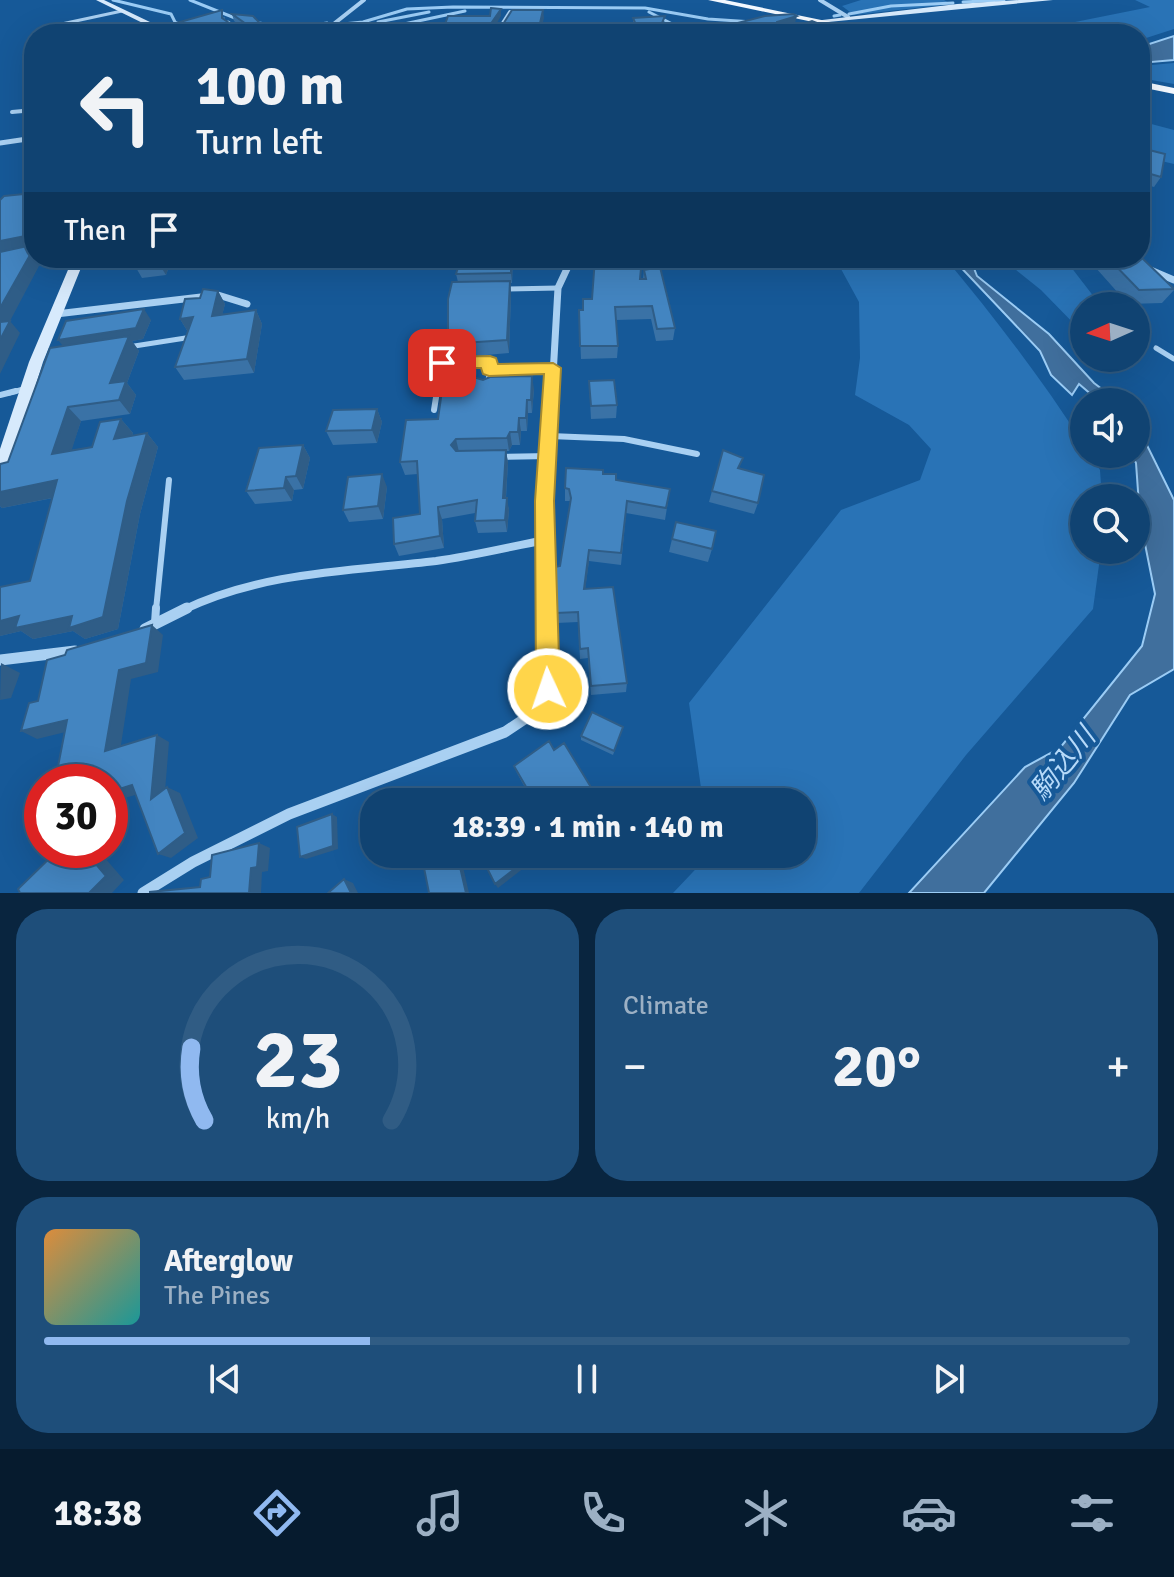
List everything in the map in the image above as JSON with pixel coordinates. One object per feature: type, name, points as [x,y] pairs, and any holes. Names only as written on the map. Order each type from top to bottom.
[{"type":"main road","points":[[99,0],[150,24]]},
{"type":"main road","points":[[712,0],[833,24]]},
{"type":"main road","points":[[818,21],[1050,0]]},
{"type":"main road","points":[[1150,86],[1174,91]]},
{"type":"main road","points":[[0,474],[27,388],[43,360],[56,314],[75,268]]},
{"type":"street","points":[[334,24],[364,0]]},
{"type":"street","points":[[820,0],[848,17]]},
{"type":"street","points":[[502,24],[510,12]]},
{"type":"street","points":[[807,24],[818,21]]},
{"type":"street","points":[[0,143],[24,139]]},
{"type":"street","points":[[143,893],[193,862],[289,814],[505,732],[541,708],[548,689],[545,540],[553,368],[558,288],[567,268]]},
{"type":"street","points":[[1146,268],[1174,280]]},
{"type":"street","points":[[56,314],[218,295],[247,304]]},
{"type":"street","points":[[140,631],[210,597],[256,582],[441,560],[545,540]]},
{"type":"street","points":[[0,660],[70,653],[84,648]]},
{"type":"lane","points":[[62,24],[122,11]]},
{"type":"lane","points":[[12,112],[24,111]]},
{"type":"lane","points":[[502,289],[558,288]]},
{"type":"lane","points":[[114,349],[192,337]]},
{"type":"lane","points":[[1156,348],[1174,359]]},
{"type":"lane","points":[[434,410],[442,363],[490,362],[487,388]]},
{"type":"lane","points":[[489,370],[553,368]]},
{"type":"lane","points":[[0,395],[27,388]]},
{"type":"lane","points":[[550,436],[592,435],[652,441],[697,454]]},
{"type":"lane","points":[[489,457],[549,456]]},
{"type":"lane","points":[[155,626],[169,480]]},
{"type":"shaded area","points":[[861,0],[944,0],[951,4],[854,15],[842,6]]},
{"type":"shaded area","points":[[1135,0],[1174,0],[1174,29],[1150,37],[1150,24],[1065,24],[1150,7]]},
{"type":"shaded area","points":[[1174,63],[1174,84],[1150,80],[1150,65]]},
{"type":"shaded area","points":[[1150,124],[1174,130],[1174,164],[1150,158]]},
{"type":"shaded area","points":[[953,268],[1000,326],[1070,424],[1070,468],[1100,470],[1101,484],[1070,484],[1070,564],[1099,564],[1093,609],[966,755],[859,893],[673,893],[697,868],[816,868],[816,788],[701,788],[689,703],[841,510],[920,480],[931,449],[909,425],[855,395],[860,358],[859,302],[841,269]]},
{"type":"shaded area","points":[[1014,268],[1072,268],[1090,292],[1070,292],[1070,320]]},
{"type":"water","points":[[1174,36],[1174,60],[1150,62],[1150,44]]},
{"type":"water","points":[[961,268],[974,268],[977,276],[1049,334],[1070,357],[1070,372],[1084,372],[1101,388],[1084,388],[1079,384],[1076,388],[1070,388],[1070,393],[1051,375],[1040,351]]},
{"type":"water","name":"駒込川","points":[[1150,451],[1174,500],[1174,669],[1130,695],[1074,783],[984,893],[909,893],[1025,767],[1060,748],[1142,646],[1155,594],[1149,564],[1150,484],[1138,484],[1136,468],[1150,468]]},
{"type":"building","points":[[491,8],[501,9],[491,24],[445,24],[448,16],[490,16]]},
{"type":"building","points":[[222,10],[222,18],[231,24],[173,24]]},
{"type":"building","points":[[512,10],[543,10],[540,24],[503,24]]},
{"type":"building","points":[[232,14],[253,16],[261,24],[246,24]]},
{"type":"building","points":[[665,16],[662,23],[636,24],[633,18]]},
{"type":"building","points":[[765,16],[797,16],[777,24],[734,24]]},
{"type":"building","points":[[1150,150],[1165,154],[1161,177],[1150,174]]},
{"type":"building","points":[[24,194],[24,236],[0,241],[0,200],[4,196]]},
{"type":"building","points":[[24,247],[24,266],[0,308],[0,252]]},
{"type":"building","points":[[1150,266],[1174,289],[1139,290],[1118,268]]},
{"type":"building","points":[[458,268],[511,268],[511,273],[456,274]]},
{"type":"building","points":[[594,268],[641,268],[640,279],[646,279],[644,270],[660,268],[675,328],[657,329],[652,306],[615,307],[618,346],[580,346],[579,310],[583,310],[583,299],[592,299]]},
{"type":"building","points":[[510,281],[507,340],[448,344],[448,299],[452,282]]},
{"type":"building","points":[[203,289],[218,291],[212,316],[256,310],[247,359],[175,367],[193,317],[180,319],[185,299],[200,298]]},
{"type":"building","points":[[144,309],[136,328],[58,340],[66,321]]},
{"type":"building","points":[[10,321],[0,340],[0,322]]},
{"type":"building","points":[[129,336],[110,383],[126,381],[119,400],[68,407],[52,454],[92,447],[100,422],[121,419],[114,439],[147,433],[127,501],[103,617],[69,628],[72,616],[15,628],[19,616],[0,621],[0,587],[30,581],[57,480],[0,492],[0,464],[8,462],[50,348]]},
{"type":"building","points":[[447,355],[475,355],[473,377],[483,380],[490,377],[532,376],[531,400],[527,400],[526,418],[519,418],[518,432],[510,432],[507,438],[456,439],[451,445],[456,451],[506,450],[505,520],[475,521],[477,500],[438,507],[440,536],[394,544],[393,518],[420,514],[417,461],[400,462],[406,420],[438,419]]},
{"type":"building","points":[[614,380],[617,405],[591,406],[589,381]]},
{"type":"building","points":[[377,409],[372,430],[326,431],[333,410]]},
{"type":"building","points":[[303,445],[296,476],[286,477],[284,488],[246,491],[259,448]]},
{"type":"building","points":[[723,450],[743,458],[738,468],[764,475],[758,503],[712,491]]},
{"type":"building","points":[[566,468],[603,470],[603,474],[616,474],[616,480],[670,489],[666,508],[627,501],[621,553],[589,550],[584,589],[613,587],[627,683],[591,686],[588,648],[580,649],[578,612],[556,613],[555,567],[560,566],[571,498],[569,489],[565,488]]},
{"type":"building","points":[[382,474],[378,506],[343,510],[348,477]]},
{"type":"building","points":[[676,522],[716,531],[712,549],[672,539]]},
{"type":"building","points":[[152,625],[146,663],[119,670],[105,751],[157,735],[151,799],[167,787],[185,833],[158,854],[132,785],[128,786],[128,764],[58,764],[67,720],[21,731],[29,703],[38,701],[47,660],[65,655],[67,650]]},
{"type":"building","points":[[592,712],[623,727],[614,751],[581,736]]},
{"type":"building","points":[[549,741],[554,750],[564,743],[591,788],[527,788],[514,766]]},
{"type":"building","points":[[332,814],[333,846],[300,857],[297,827]]},
{"type":"building","points":[[259,843],[257,867],[251,868],[249,893],[150,893],[200,887],[201,879],[210,877],[212,855]]},
{"type":"building","points":[[40,868],[99,868],[106,876],[89,893],[20,893],[18,889]]},
{"type":"building","points":[[424,868],[460,868],[466,893],[429,893]]},
{"type":"building","points":[[487,868],[516,868],[495,884]]},
{"type":"building","points":[[344,879],[351,893],[328,893]]},
{"type":"waterway","points":[[113,0],[171,14],[179,24]]},
{"type":"waterway","points":[[190,0],[240,20]]},
{"type":"waterway","points":[[963,2],[1004,0]]},
{"type":"waterway","points":[[849,14],[891,6],[953,3]]},
{"type":"waterway","points":[[343,24],[363,22],[407,9],[453,7],[645,8],[708,19],[753,22]]},
{"type":"waterway","points":[[404,24],[465,11]]},
{"type":"waterway","points":[[378,22],[429,12]]},
{"type":"waterway","points":[[649,12],[672,24]]},
{"type":"waterway","points":[[834,16],[840,15]]},
{"type":"waterway","points":[[252,22],[266,24]]},
{"type":"waterway","points":[[320,24],[327,23]]},
{"type":"route","points":[[442,363],[490,362],[489,370],[553,368],[545,501],[548,689]]}]
